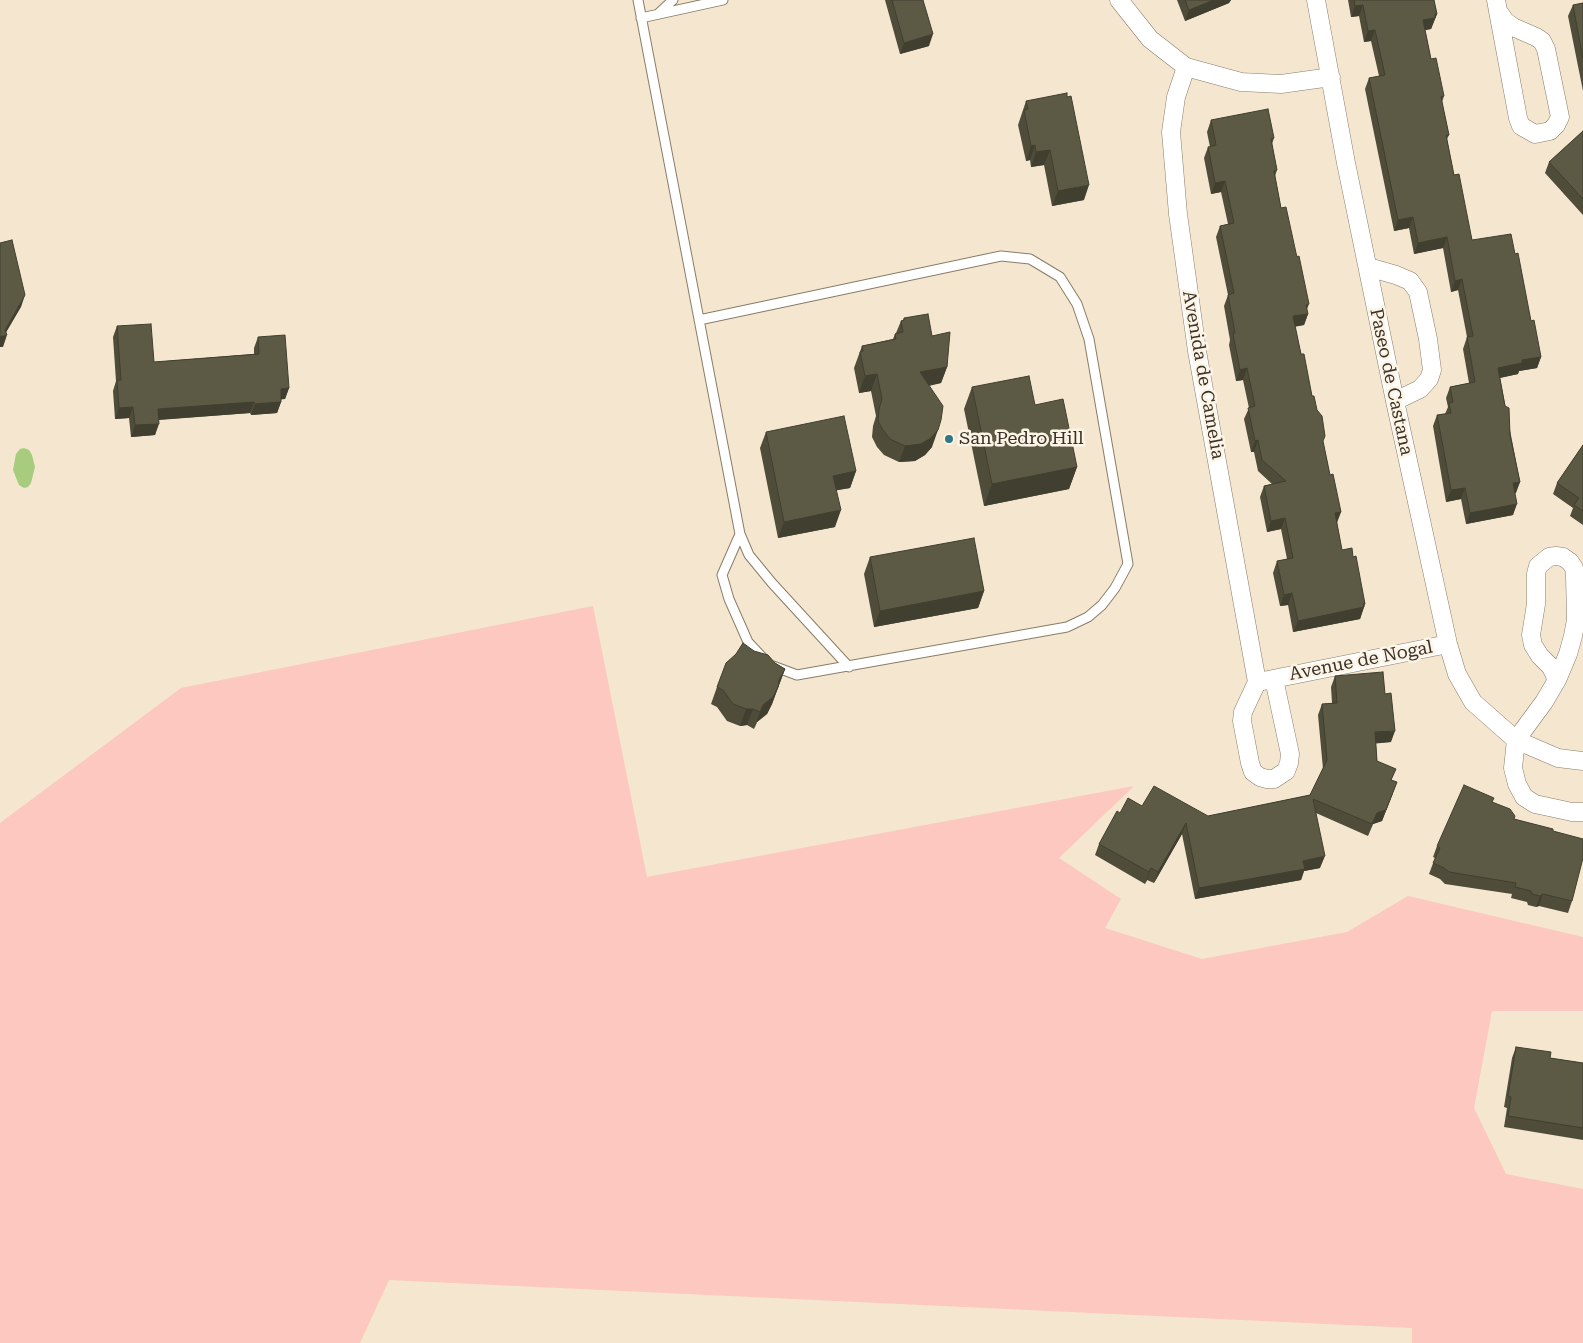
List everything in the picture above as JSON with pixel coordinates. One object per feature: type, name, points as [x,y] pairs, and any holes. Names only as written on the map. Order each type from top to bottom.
[{"type":"street","points":[[1119,0],[1150,39],[1186,67],[1241,82],[1281,84],[1331,77]]},
{"type":"street","name":"Paseo de Castana","points":[[1316,0],[1395,401],[1448,644],[1457,674],[1473,702],[1516,740],[1558,758],[1583,761]]},
{"type":"street","points":[[1497,5],[1505,21],[1536,37],[1542,41],[1546,48],[1560,117],[1550,131],[1535,134],[1521,126],[1497,5]]},
{"type":"street","name":"Avenida de Camelia","points":[[1186,67],[1176,97],[1171,132],[1178,214],[1197,350],[1266,680]]},
{"type":"street","points":[[1368,267],[1410,281],[1418,292],[1426,330],[1432,370],[1429,379],[1420,390],[1395,401]]},
{"type":"street","points":[[1557,680],[1551,667],[1540,656],[1533,645],[1531,635],[1536,604],[1536,574],[1538,566],[1549,557],[1556,556],[1563,557],[1574,568],[1576,620],[1573,636],[1557,680],[1544,702],[1516,740],[1514,768],[1517,784],[1524,797],[1535,804],[1572,812],[1583,812]]},
{"type":"street","name":"Avenue de Nogal","points":[[1266,680],[1290,754],[1290,763],[1286,771],[1274,779],[1260,777],[1254,772],[1250,763],[1242,721],[1242,712],[1266,680],[1448,644]]},
{"type":"lane","points":[[638,0],[740,534],[749,555],[772,583],[849,666]]},
{"type":"lane","points":[[658,14],[673,0]]},
{"type":"lane","points":[[641,18],[723,0]]},
{"type":"lane","points":[[699,320],[1001,256],[1030,260],[1060,277],[1077,304],[1089,339],[1128,564],[1115,588],[1102,605],[1088,617],[1067,627],[797,675],[776,668],[748,642],[729,599],[722,575],[740,534]]},
{"type":"shaded area","points":[[20,449],[29,450],[32,455],[35,467],[31,483],[28,487],[24,488],[19,485],[13,470],[16,454]]},
{"type":"shaded area","points":[[593,606],[647,877],[1134,786],[1059,858],[1121,899],[1105,928],[1202,959],[1347,932],[1408,896],[1583,937],[1583,1011],[1492,1011],[1474,1108],[1506,1174],[1583,1189],[1583,1343],[1412,1343],[1412,1328],[389,1280],[360,1343],[0,1343],[0,823],[181,688]]},
{"type":"building","points":[[892,0],[923,0],[933,34],[904,43]]},
{"type":"building","points":[[1185,0],[1214,0],[1189,10]]},
{"type":"building","points":[[1354,0],[1434,0],[1437,14],[1435,14],[1435,18],[1423,20],[1431,59],[1436,58],[1444,96],[1441,97],[1449,135],[1446,135],[1454,175],[1459,174],[1472,240],[1511,234],[1515,254],[1518,253],[1531,321],[1534,320],[1541,357],[1522,360],[1522,363],[1498,368],[1505,406],[1509,408],[1510,435],[1520,482],[1513,483],[1517,504],[1470,513],[1465,488],[1451,490],[1437,415],[1451,413],[1449,403],[1453,402],[1450,387],[1475,382],[1467,337],[1473,336],[1462,279],[1455,281],[1447,237],[1418,243],[1413,217],[1398,220],[1369,78],[1385,75],[1375,30],[1368,31],[1363,5],[1355,6]]},
{"type":"building","points":[[1583,3],[1583,59],[1573,5]]},
{"type":"building","points":[[1067,93],[1067,97],[1071,96],[1089,185],[1058,191],[1050,150],[1036,152],[1035,145],[1031,146],[1024,110],[1028,109],[1026,101]]},
{"type":"building","points":[[1268,109],[1274,138],[1271,139],[1277,170],[1274,171],[1281,208],[1286,207],[1309,304],[1306,305],[1308,314],[1293,316],[1301,354],[1304,354],[1312,396],[1314,396],[1317,410],[1322,416],[1325,436],[1323,441],[1330,475],[1333,474],[1341,512],[1335,513],[1342,550],[1352,548],[1353,557],[1356,556],[1365,604],[1363,604],[1364,607],[1298,621],[1292,593],[1284,595],[1277,561],[1293,558],[1285,518],[1271,521],[1264,486],[1286,481],[1262,460],[1258,440],[1255,441],[1248,408],[1255,406],[1247,368],[1240,370],[1233,334],[1235,333],[1228,295],[1234,293],[1220,226],[1234,223],[1225,181],[1215,183],[1208,147],[1216,145],[1211,120]]},
{"type":"building","points":[[1583,131],[1583,199],[1549,162]]},
{"type":"building","points":[[12,240],[25,295],[5,330],[7,335],[0,337],[0,243]]},
{"type":"building","points":[[928,314],[932,336],[950,332],[947,367],[920,372],[943,406],[941,420],[938,430],[931,438],[921,444],[905,446],[890,439],[878,421],[882,399],[877,374],[865,376],[860,352],[863,351],[862,346],[896,339],[895,334],[903,332],[901,321],[904,318]]},
{"type":"building","points":[[151,324],[154,362],[259,354],[258,337],[285,335],[289,388],[281,389],[281,402],[255,404],[254,402],[158,409],[159,424],[135,425],[133,407],[119,408],[117,380],[121,380],[117,326]]},
{"type":"building","points":[[1029,376],[1035,405],[1063,399],[1077,467],[992,484],[972,387]]},
{"type":"building","points":[[844,416],[856,471],[833,476],[841,510],[784,522],[766,432]]},
{"type":"building","points":[[1583,445],[1583,511],[1574,505],[1579,498],[1557,483]]},
{"type":"building","points":[[974,538],[984,591],[880,611],[870,557]]},
{"type":"building","points":[[743,643],[754,651],[768,655],[775,663],[785,669],[773,697],[763,705],[760,712],[733,704],[723,690],[717,687],[726,663],[736,654]]},
{"type":"building","points":[[1383,672],[1385,694],[1391,693],[1395,731],[1375,732],[1377,761],[1396,769],[1391,780],[1397,782],[1386,810],[1377,813],[1372,824],[1313,799],[1325,856],[1303,861],[1305,869],[1199,888],[1186,823],[1158,872],[1151,868],[1149,872],[1099,844],[1117,811],[1120,813],[1128,798],[1142,806],[1154,786],[1208,816],[1310,795],[1327,760],[1322,704],[1337,703],[1335,676]]},
{"type":"building","points":[[1464,785],[1494,798],[1492,802],[1510,809],[1515,816],[1514,819],[1583,839],[1583,858],[1572,901],[1543,894],[1540,896],[1532,894],[1531,891],[1515,887],[1516,883],[1449,872],[1433,863],[1440,848],[1437,846]]},
{"type":"building","points":[[1516,1047],[1551,1052],[1550,1058],[1583,1063],[1583,1128],[1508,1116],[1511,1097],[1508,1096]]},
{"type":"place","name":"San Pedro Hill","points":[[949,439]]}]
